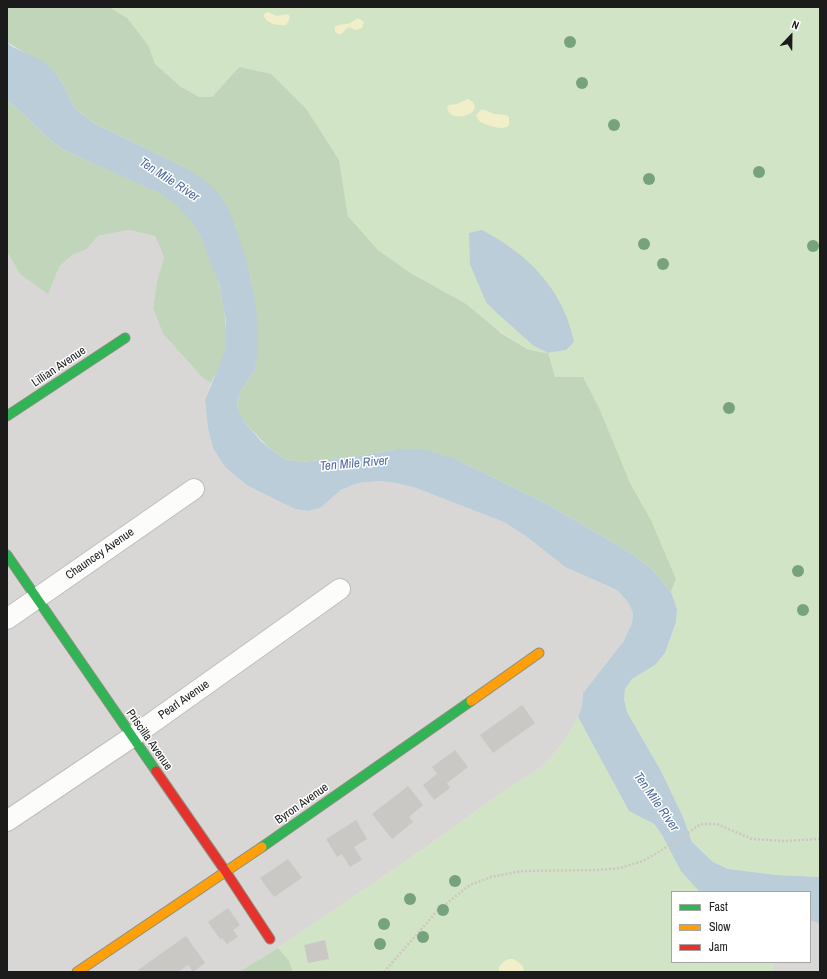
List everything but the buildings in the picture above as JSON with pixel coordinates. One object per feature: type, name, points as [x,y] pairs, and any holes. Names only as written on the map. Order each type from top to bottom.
[{"type":"street","name":"Lillian Avenue","points":[[7,416],[125,338]]},
{"type":"street","name":"Chauncey Avenue","points":[[7,619],[194,489]]},
{"type":"street","name":"Priscilla Avenue","points":[[7,555],[226,872],[270,939]]},
{"type":"street","name":"Pearl Avenue","points":[[7,821],[132,737],[340,589]]},
{"type":"street","name":"Byron Avenue","points":[[77,972],[226,872],[539,653]]},
{"type":"path","points":[[384,972],[438,910],[470,885],[491,877],[522,871],[599,870],[620,868],[643,860],[662,850],[701,824],[717,824],[752,839],[785,841],[820,839]]},
{"type":"path","points":[[320,972],[328,972]]},
{"type":"shaded area","points":[[7,7],[109,7],[127,18],[148,45],[155,64],[181,87],[199,97],[212,97],[239,67],[271,74],[307,110],[339,160],[348,216],[378,250],[412,274],[466,304],[501,333],[527,349],[548,353],[555,377],[583,377],[599,408],[630,483],[651,520],[676,579],[671,592],[653,570],[631,553],[545,503],[455,459],[397,449],[358,456],[301,462],[285,459],[269,448],[246,424],[237,408],[239,394],[255,370],[258,325],[251,282],[235,225],[192,171],[92,122],[74,107],[63,84],[55,72],[7,42]]},
{"type":"shaded area","points":[[109,7],[820,7],[820,877],[776,875],[728,869],[713,862],[692,842],[683,817],[661,771],[627,712],[624,699],[625,689],[632,679],[655,665],[665,653],[676,622],[677,609],[671,592],[676,579],[651,520],[630,483],[555,377],[545,353],[527,349],[378,250],[348,216],[339,160],[307,110],[239,67],[212,97],[199,97],[181,87],[154,64],[148,45]],"holes":[[[534,346],[566,350],[548,353]]]},
{"type":"shaded area","points":[[7,101],[62,149],[161,194],[177,204],[188,216],[198,231],[215,270],[224,311],[226,347],[222,361],[211,383],[203,378],[163,334],[153,308],[157,281],[164,257],[155,236],[129,230],[98,236],[87,249],[72,255],[59,267],[48,294],[20,274],[7,252]]},
{"type":"shaded area","points":[[129,230],[155,236],[164,257],[157,281],[153,308],[163,334],[203,378],[211,383],[205,400],[208,429],[213,448],[225,467],[248,486],[295,509],[308,511],[320,508],[341,490],[358,483],[379,481],[416,488],[504,522],[527,537],[565,567],[617,590],[628,602],[633,613],[632,623],[623,642],[583,693],[582,706],[578,717],[567,737],[552,756],[539,769],[501,793],[425,848],[270,953],[239,972],[7,972],[7,252],[20,274],[59,267],[72,255],[87,249],[98,236]]},
{"type":"shaded area","points":[[578,717],[629,811],[654,824],[699,891],[671,891],[671,963],[775,963],[772,972],[239,972],[270,953],[425,848],[501,793],[539,769],[552,756],[567,737]]},
{"type":"shaded area","points":[[811,920],[820,924],[820,972],[772,972],[775,963],[811,963]]},
{"type":"shaded area","points":[[278,948],[289,961],[293,972],[239,972]]},
{"type":"sand","points":[[268,12],[277,16],[288,14],[290,17],[286,25],[279,25],[266,20],[264,14]]},
{"type":"sand","points":[[358,18],[364,22],[362,28],[356,30],[349,27],[341,34],[337,34],[335,32],[335,27],[350,23]]},
{"type":"sand","points":[[468,99],[473,102],[475,108],[473,111],[461,116],[452,115],[449,112],[447,108],[449,105],[457,104]]},
{"type":"sand","points":[[482,109],[494,114],[506,115],[509,117],[509,125],[499,128],[480,122],[476,115]]},
{"type":"sand","points":[[509,959],[514,959],[523,966],[524,972],[499,972],[499,967],[503,962]]},
{"type":"water","name":"Ten Mile River","points":[[7,42],[11,46],[42,61],[55,72],[63,84],[74,107],[92,122],[192,171],[212,186],[225,202],[235,225],[245,256],[255,300],[258,325],[258,349],[255,370],[239,394],[237,407],[246,424],[269,448],[285,459],[301,462],[358,456],[397,449],[423,449],[455,459],[545,503],[631,553],[653,570],[671,592],[677,609],[676,622],[665,653],[655,665],[632,679],[625,689],[624,699],[627,712],[661,771],[683,817],[692,842],[713,862],[728,869],[776,875],[820,877],[820,924],[811,920],[811,891],[699,891],[681,871],[662,835],[654,824],[629,811],[578,717],[582,706],[583,693],[623,642],[632,623],[633,613],[628,602],[617,590],[565,567],[527,537],[504,522],[416,488],[379,481],[358,483],[341,490],[320,508],[308,511],[295,509],[248,486],[225,467],[213,448],[208,429],[205,400],[226,348],[226,321],[219,284],[201,237],[191,220],[177,205],[161,194],[62,149],[7,101]]},
{"type":"water","points":[[482,230],[514,250],[528,262],[541,275],[552,290],[569,323],[574,342],[566,350],[548,353],[534,346],[486,302],[470,264],[469,233]]},
{"type":"traffic: fast","points":[[7,416],[125,338]]},
{"type":"traffic: fast","points":[[7,555],[156,771]]},
{"type":"traffic: fast","points":[[262,847],[471,701]]},
{"type":"traffic: slow","points":[[471,701],[539,653]]},
{"type":"traffic: slow","points":[[77,972],[262,847]]},
{"type":"traffic: jam","points":[[156,771],[226,872],[270,939]]}]
